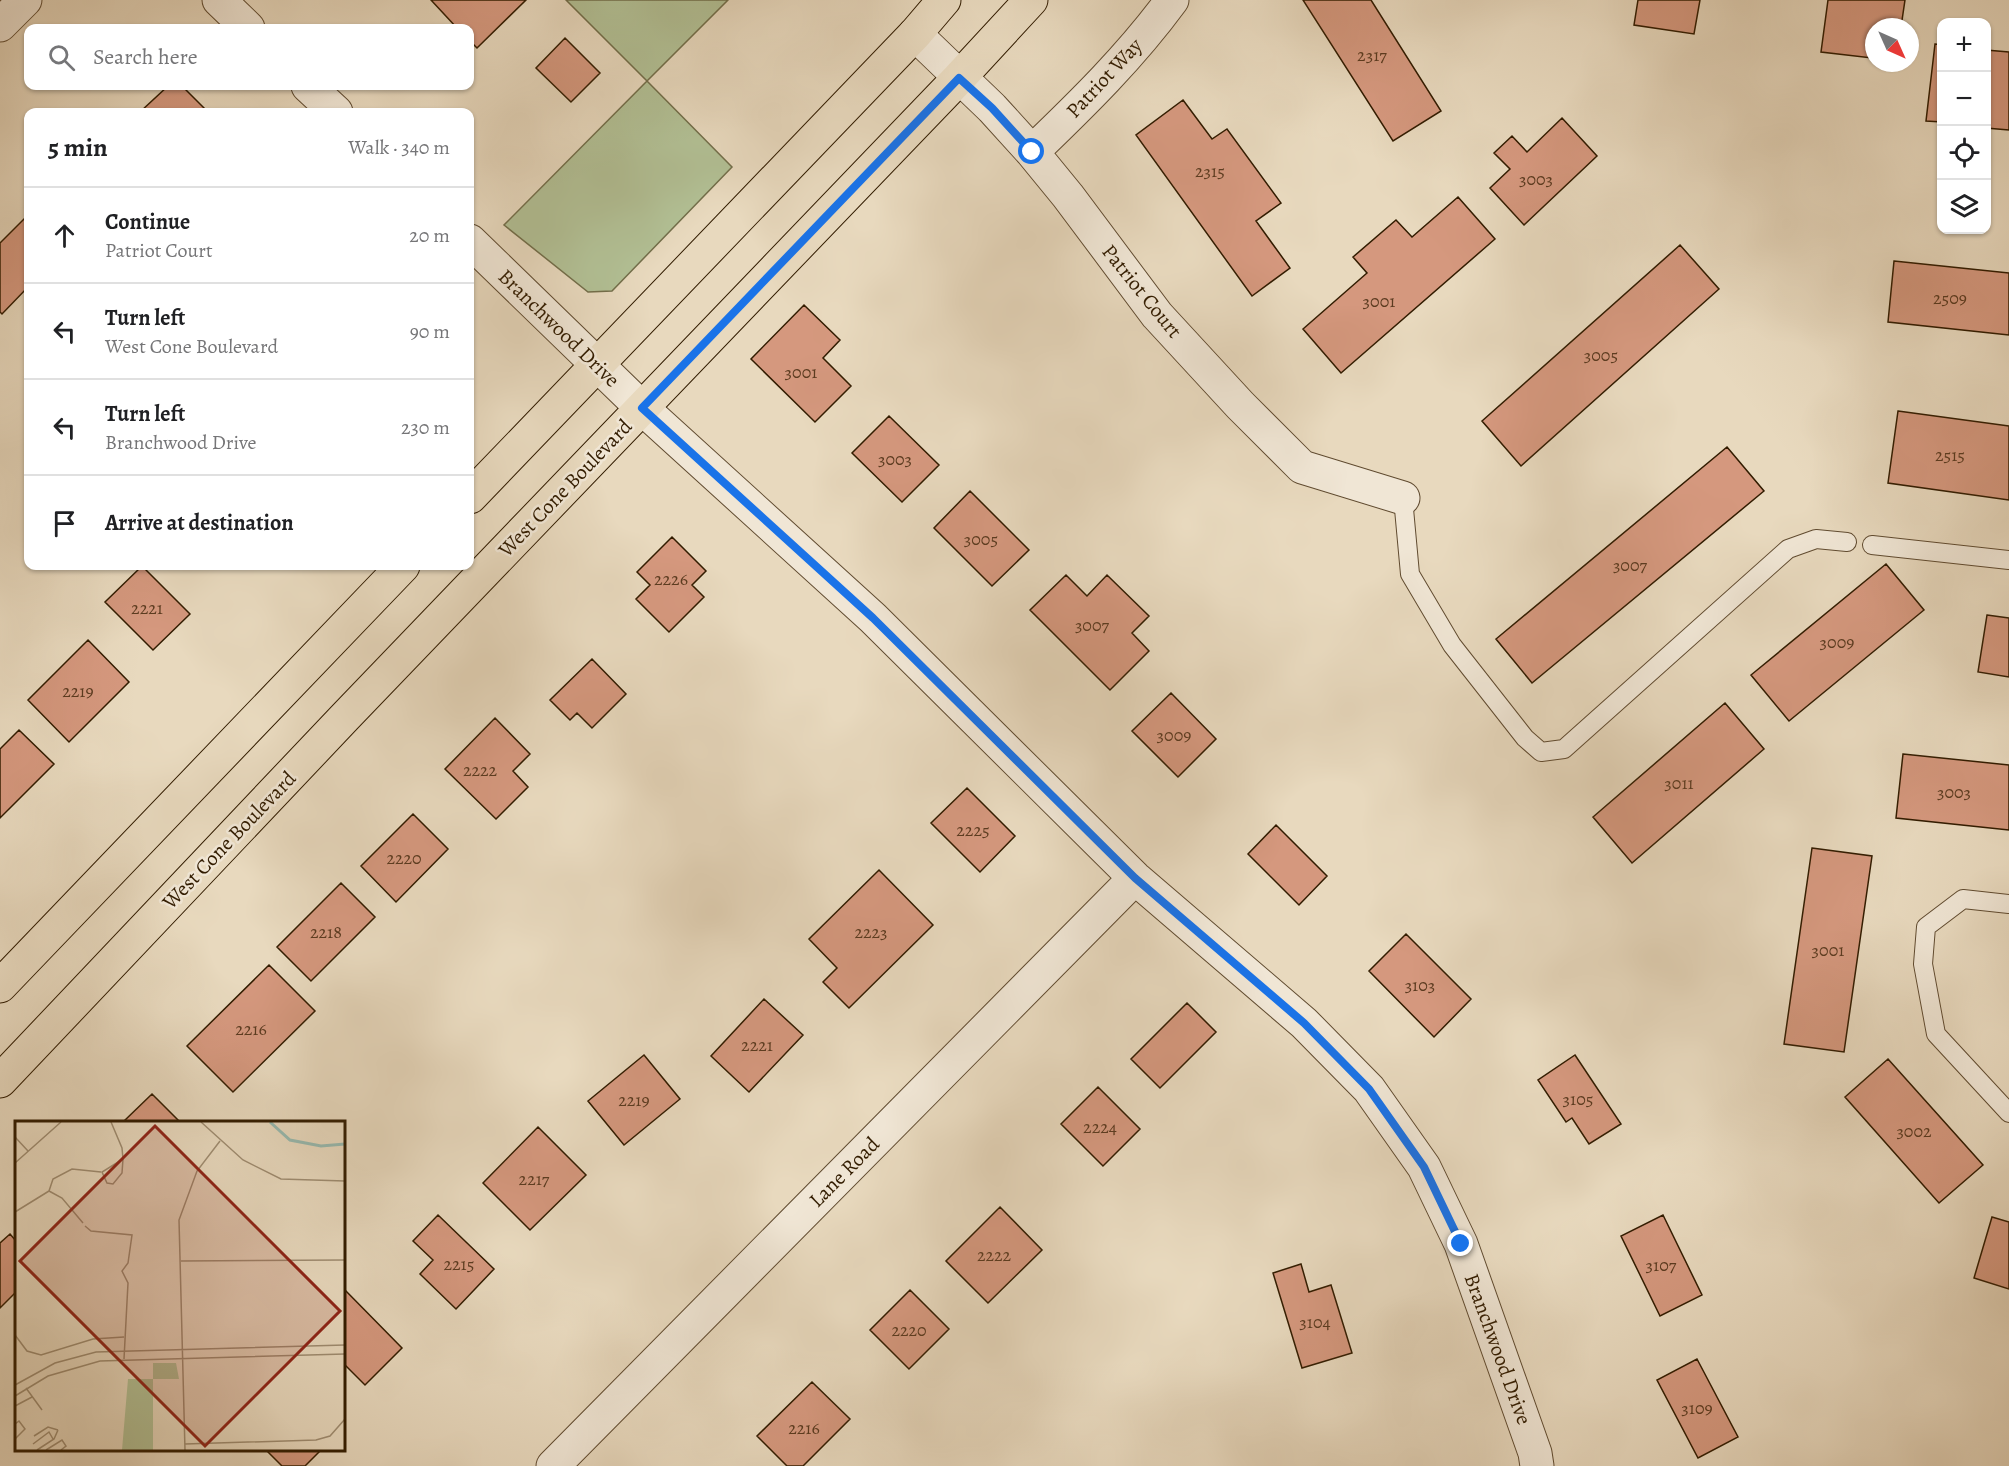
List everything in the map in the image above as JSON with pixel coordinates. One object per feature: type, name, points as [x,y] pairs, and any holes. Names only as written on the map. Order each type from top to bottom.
[{"type":"main road","points":[[474,492],[915,34],[944,0]]},
{"type":"main road","name":"West Cone Boulevard","points":[[0,1081],[1031,0]]},
{"type":"main road","points":[[0,986],[399,570]]},
{"type":"street","points":[[0,25],[25,0]]},
{"type":"street","points":[[219,0],[244,24]]},
{"type":"street","name":"Patriot Way","points":[[1032,152],[1080,106],[1172,0]]},
{"type":"street","name":"Patriot Court","points":[[915,34],[992,108],[1032,152],[1157,315],[1240,405],[1302,467],[1402,498]]},
{"type":"street","points":[[312,90],[332,108]]},
{"type":"street","name":"Branchwood Drive","points":[[474,246],[642,408],[873,618],[1135,878],[1304,1023],[1369,1089],[1424,1167],[1461,1244],[1535,1453],[1537,1466]]},
{"type":"street","name":"Lane Road","points":[[553,1466],[1135,878]]},
{"type":"lane","points":[[1402,498],[1410,574],[1452,645],[1525,738],[1541,752],[1564,749],[1788,549],[1816,539],[1847,542]]},
{"type":"lane","points":[[1872,545],[2009,560]]},
{"type":"lane","points":[[2009,904],[1963,899],[1926,927],[1923,964],[1936,1034],[2009,1112]]},
{"type":"green space","points":[[566,0],[728,0],[647,81]]},
{"type":"green space","points":[[647,81],[732,167],[612,291],[588,292],[504,225]]},
{"type":"building","points":[[431,0],[526,0],[477,48],[474,45],[474,24],[453,24]]},
{"type":"building","points":[[1303,0],[1371,0],[1441,111],[1393,141]]},
{"type":"building","points":[[1638,0],[1700,0],[1694,34],[1634,25]]},
{"type":"building","points":[[1828,0],[1905,0],[1902,18],[1865,18],[1865,57],[1821,52]]},
{"type":"building","points":[[565,38],[600,73],[571,102],[536,68]]},
{"type":"building","points":[[1935,44],[1937,44],[1937,122],[1926,121]]},
{"type":"building","points":[[1991,50],[2009,52],[2009,130],[1991,128]]},
{"type":"building","points":[[164,90],[186,90],[204,108],[144,108]]},
{"type":"building","points":[[1183,100],[1212,139],[1227,129],[1281,203],[1256,221],[1290,268],[1252,296],[1136,135]]},
{"type":"building","points":[[1562,118],[1597,156],[1524,225],[1490,188],[1510,169],[1494,153],[1512,136],[1527,152]]},
{"type":"building","points":[[1458,197],[1495,239],[1341,373],[1303,329],[1367,273],[1353,257],[1396,220],[1412,237]]},
{"type":"building","points":[[24,219],[24,291],[2,314],[0,312],[0,243]]},
{"type":"building","points":[[1680,245],[1719,289],[1521,466],[1482,421]]},
{"type":"building","points":[[1894,261],[2009,273],[2009,335],[1888,322]]},
{"type":"building","points":[[804,305],[840,340],[823,358],[851,386],[815,422],[751,359]]},
{"type":"building","points":[[1898,411],[2009,426],[2009,500],[1888,483]]},
{"type":"building","points":[[889,416],[939,465],[902,502],[852,453]]},
{"type":"building","points":[[1727,447],[1764,491],[1532,683],[1496,639]]},
{"type":"building","points":[[970,491],[1029,550],[992,586],[934,528]]},
{"type":"building","points":[[672,537],[706,571],[692,585],[704,597],[669,632],[636,599],[650,585],[637,572]]},
{"type":"building","points":[[1886,564],[1924,610],[1789,721],[1751,675]]},
{"type":"building","points":[[138,570],[146,570],[190,614],[153,650],[105,602]]},
{"type":"building","points":[[1066,575],[1087,596],[1107,575],[1149,616],[1132,633],[1149,651],[1110,690],[1030,610]]},
{"type":"building","points":[[1987,615],[2009,618],[2009,677],[1978,672]]},
{"type":"building","points":[[88,640],[129,682],[69,742],[28,700]]},
{"type":"building","points":[[592,659],[626,694],[592,728],[577,713],[570,720],[550,700]]},
{"type":"building","points":[[1171,693],[1216,739],[1178,777],[1132,731]]},
{"type":"building","points":[[1725,703],[1764,749],[1632,863],[1593,817]]},
{"type":"building","points":[[495,718],[530,754],[513,771],[528,787],[496,819],[445,769]]},
{"type":"building","points":[[19,730],[54,764],[0,818],[0,749]]},
{"type":"building","points":[[1903,754],[2009,765],[2009,830],[1896,818]]},
{"type":"building","points":[[967,788],[1015,836],[980,872],[931,823]]},
{"type":"building","points":[[413,814],[448,849],[396,902],[361,866]]},
{"type":"building","points":[[1276,825],[1327,876],[1299,905],[1248,854]]},
{"type":"building","points":[[1812,848],[1872,856],[1844,1052],[1784,1044]]},
{"type":"building","points":[[879,870],[933,925],[849,1008],[823,982],[837,968],[809,939]]},
{"type":"building","points":[[341,883],[375,917],[311,981],[277,947]]},
{"type":"building","points":[[1406,934],[1471,999],[1434,1037],[1369,971]]},
{"type":"building","points":[[269,965],[315,1011],[233,1092],[187,1046]]},
{"type":"building","points":[[764,999],[803,1035],[749,1092],[711,1056]]},
{"type":"building","points":[[1187,1003],[1216,1032],[1160,1088],[1131,1059]]},
{"type":"building","points":[[644,1055],[680,1099],[624,1145],[588,1101]]},
{"type":"building","points":[[1575,1055],[1621,1124],[1589,1144],[1572,1118],[1566,1122],[1538,1080]]},
{"type":"building","points":[[1888,1059],[1983,1165],[1939,1203],[1845,1097]]},
{"type":"building","points":[[1098,1087],[1140,1129],[1103,1166],[1061,1124]]},
{"type":"building","points":[[152,1094],[179,1121],[124,1121]]},
{"type":"building","points":[[538,1127],[586,1175],[530,1230],[483,1183]]},
{"type":"building","points":[[1000,1207],[1042,1250],[988,1303],[946,1261]]},
{"type":"building","points":[[438,1215],[494,1269],[456,1309],[420,1274],[433,1260],[413,1241]]},
{"type":"building","points":[[1663,1215],[1702,1295],[1660,1316],[1621,1236]]},
{"type":"building","points":[[1992,1217],[2009,1222],[2009,1289],[1974,1278]]},
{"type":"building","points":[[10,1234],[15,1240],[15,1293],[0,1308],[0,1243]]},
{"type":"building","points":[[1301,1264],[1309,1292],[1331,1285],[1352,1353],[1302,1368],[1273,1273]]},
{"type":"building","points":[[345,1290],[402,1348],[365,1385],[345,1365]]},
{"type":"building","points":[[910,1290],[949,1329],[909,1369],[870,1330]]},
{"type":"building","points":[[1697,1359],[1738,1437],[1698,1458],[1657,1380]]},
{"type":"building","points":[[812,1382],[850,1419],[803,1466],[787,1466],[757,1436]]},
{"type":"building","points":[[267,1451],[320,1451],[305,1466],[282,1466]]},
{"type":"route","points":[[1032,152],[992,108],[959,78],[642,408],[873,618],[1135,878],[1304,1023],[1369,1089],[1424,1167],[1461,1244]]}]
